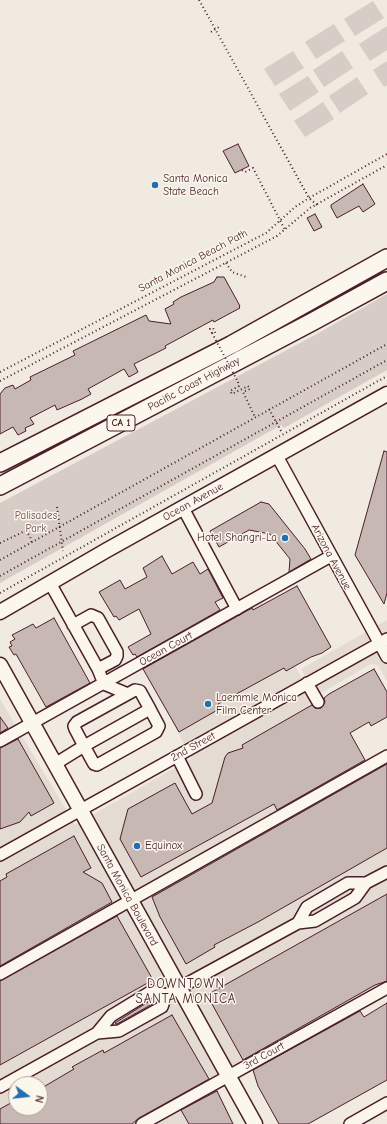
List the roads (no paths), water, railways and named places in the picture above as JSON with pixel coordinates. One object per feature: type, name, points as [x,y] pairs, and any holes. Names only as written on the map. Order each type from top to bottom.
[{"type":"highway","name":"Pacific Coast Highway","points":[[0,463],[231,345],[387,258]]},
{"type":"highway","name":"Pacific Coast Highway","points":[[0,486],[387,281]]},
{"type":"main road","name":"Ocean Avenue","points":[[0,612],[387,394]]},
{"type":"main road","name":"Santa Monica Boulevard","points":[[0,665],[255,1124]]},
{"type":"street","name":"Arizona Avenue","points":[[277,456],[331,556],[383,641],[387,657]]},
{"type":"street","points":[[183,508],[237,609]]},
{"type":"street","name":"Ocean Court","points":[[0,741],[331,556]]},
{"type":"street","points":[[50,583],[98,669],[104,684],[128,694]]},
{"type":"street","points":[[73,626],[91,615],[98,618],[117,652],[115,660],[98,669]]},
{"type":"street","name":"2nd Street","points":[[0,855],[383,641]]},
{"type":"street","points":[[307,683],[318,702]]},
{"type":"street","points":[[135,690],[140,691],[150,709],[159,726],[156,732],[100,764],[94,764],[74,726],[77,722],[135,690]]},
{"type":"street","points":[[55,764],[150,709]]},
{"type":"street","points":[[176,756],[196,794]]},
{"type":"street","points":[[0,974],[387,756]]},
{"type":"street","points":[[0,1087],[97,1033],[112,1016],[152,992],[166,995],[298,922],[315,921],[355,898],[366,883],[387,872]]},
{"type":"street","points":[[298,922],[307,907],[348,883],[366,883]]},
{"type":"street","name":"3rd Court","points":[[142,1124],[387,988]]},
{"type":"street","points":[[97,1033],[119,1032],[162,1007],[166,995]]},
{"type":"street","points":[[350,1124],[387,1103]]},
{"type":"place","name":"Santa Monica State Beach","points":[[155,185]]},
{"type":"place","name":"Hotel Shangri-La","points":[[285,538]]},
{"type":"place","name":"Laemmle Monica Film Center","points":[[208,704]]},
{"type":"place","name":"Equinox","points":[[137,846]]},
{"type":"district","name":"DOWNTOWN SANTA MONICA","points":[[186,992]]},
{"type":"park label","name":"Palisades Park","points":[[36,522]]}]
